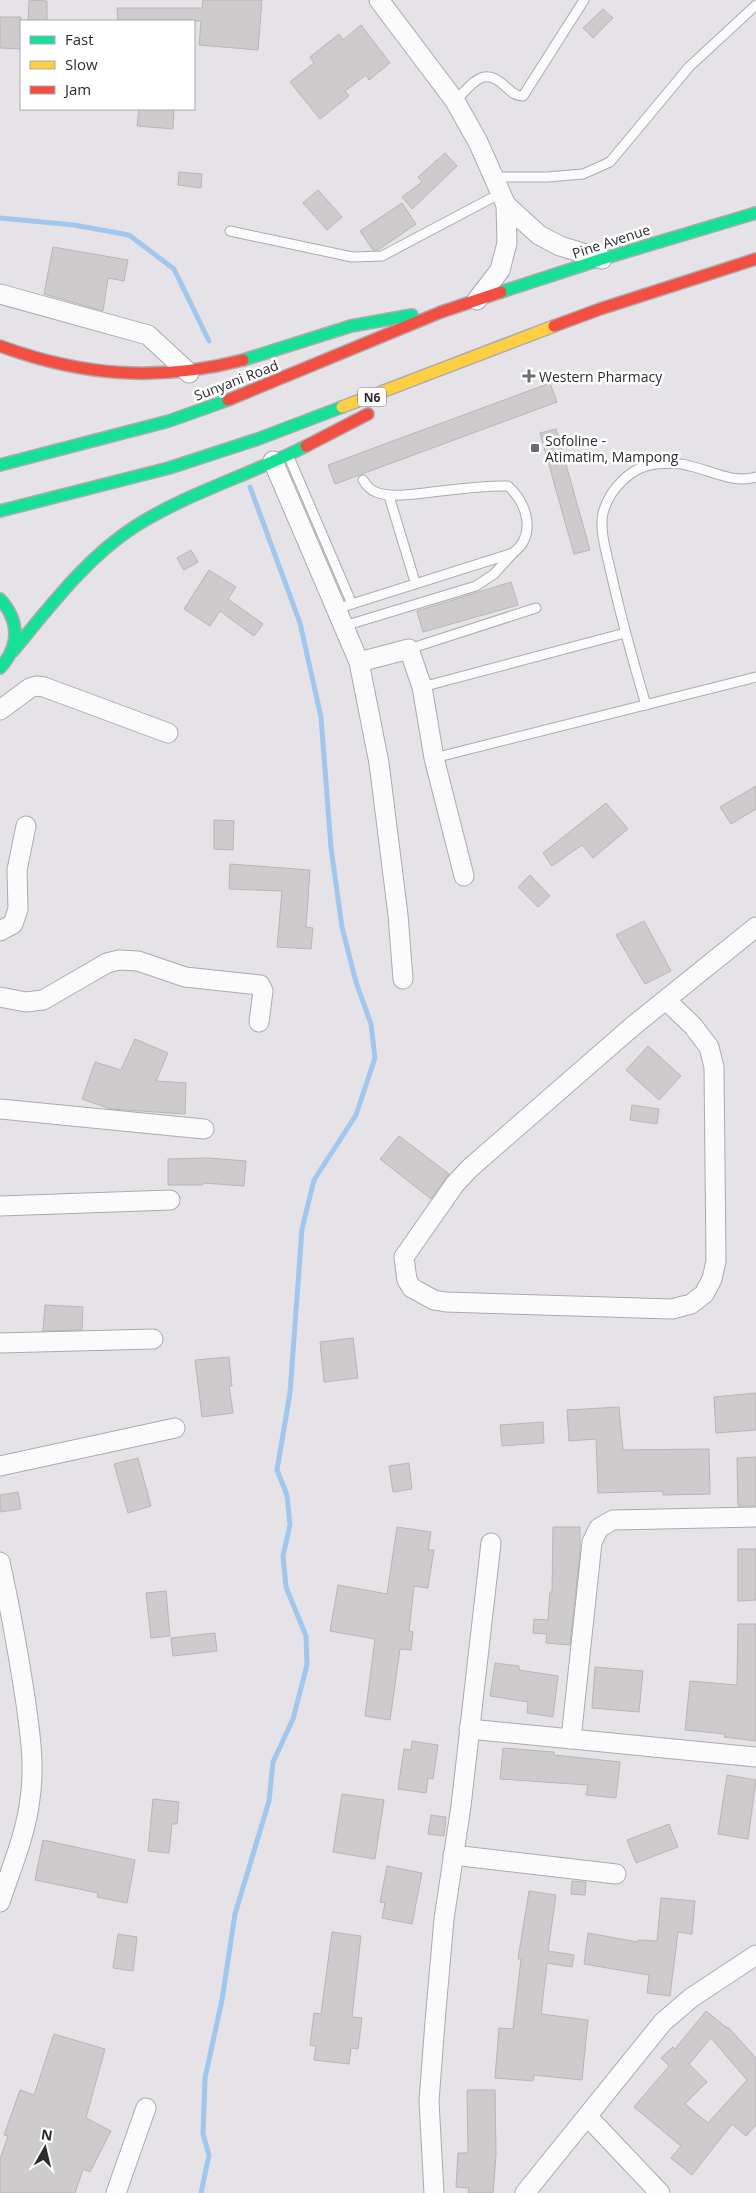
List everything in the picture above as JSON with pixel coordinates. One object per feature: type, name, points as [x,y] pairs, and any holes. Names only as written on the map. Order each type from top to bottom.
[{"type":"main road","name":"Pine Avenue","points":[[475,302],[602,259],[756,213]]},
{"type":"main road","name":"N6","points":[[6,510],[169,468],[258,439],[600,309],[756,259]]},
{"type":"main road","name":"Sunyani Road","points":[[1,465],[169,421],[240,396],[441,312],[475,302]]},
{"type":"main road","points":[[0,346],[52,364],[85,371],[132,374],[189,373],[250,358],[362,322],[384,317],[441,312]]},
{"type":"main road","points":[[394,400],[474,358]]},
{"type":"main road","points":[[0,668],[82,570],[132,528],[157,513],[281,458],[377,409]]},
{"type":"main road","points":[[0,598],[9,608],[16,625],[12,652]]},
{"type":"street","points":[[379,0],[455,101],[478,142],[500,192],[507,243],[500,270],[475,302]]},
{"type":"street","points":[[500,192],[539,235],[560,246],[602,259]]},
{"type":"street","points":[[0,294],[148,335],[161,345],[189,373]]},
{"type":"street","points":[[281,458],[344,606],[344,626],[358,662],[378,763],[398,915],[403,979]]},
{"type":"street","points":[[358,662],[409,649],[422,687],[434,758],[464,876]]},
{"type":"street","points":[[0,710],[30,688],[44,687],[168,733]]},
{"type":"street","points":[[0,931],[12,924],[18,909],[17,870],[26,826]]},
{"type":"street","points":[[666,1000],[694,1026],[709,1047],[714,1067],[716,1261],[712,1279],[704,1294],[692,1304],[672,1308],[576,1307],[446,1302],[434,1300],[412,1288],[406,1280],[404,1257],[455,1184],[470,1168],[591,1061],[666,1000],[756,927]]},
{"type":"street","points":[[0,997],[26,1002],[44,1000],[107,963],[130,960],[185,977],[260,985],[264,991],[259,1022]]},
{"type":"street","points":[[0,1109],[204,1129]]},
{"type":"street","points":[[0,1206],[170,1200]]},
{"type":"street","points":[[0,1343],[152,1339]]},
{"type":"street","points":[[0,1466],[175,1428]]},
{"type":"street","points":[[571,1739],[592,1542],[599,1528],[613,1520],[756,1517]]},
{"type":"street","points":[[434,2193],[429,2101],[444,1918],[469,1729],[490,1543]]},
{"type":"street","points":[[0,1562],[2,1582],[22,1681],[33,1767],[30,1801],[14,1863],[0,1902]]},
{"type":"street","points":[[469,1729],[756,1757]]},
{"type":"street","points":[[453,1855],[616,1874]]},
{"type":"street","points":[[525,2193],[663,2022],[691,1998],[756,1955]]},
{"type":"street","points":[[116,2193],[146,2108]]},
{"type":"street","points":[[588,2117],[660,2193]]},
{"type":"lane","points":[[455,101],[480,77],[488,75],[498,78],[516,96],[523,96],[584,0]]},
{"type":"lane","points":[[230,231],[352,257],[382,256],[500,192],[546,177],[583,174],[610,162],[690,67],[756,5]]},
{"type":"lane","points":[[646,705],[625,633],[604,539],[603,514],[610,495],[629,474],[654,464],[687,465],[726,477],[746,480],[756,477]]},
{"type":"lane","points":[[344,626],[476,586],[494,574],[520,548],[527,537],[527,525],[522,502],[508,486],[486,485],[464,490],[389,496],[376,492],[366,486],[362,480]]},
{"type":"lane","points":[[389,496],[415,582]]},
{"type":"lane","points":[[344,606],[415,582],[513,553]]},
{"type":"lane","points":[[409,649],[536,608]]},
{"type":"lane","points":[[422,687],[625,633]]},
{"type":"lane","points":[[434,758],[756,677]]},
{"type":"building","points":[[29,0],[47,1],[47,20],[28,20]]},
{"type":"building","points":[[203,0],[262,0],[258,50],[199,45],[201,21],[118,20],[117,8],[202,8]]},
{"type":"building","points":[[603,9],[613,18],[593,38],[583,28]]},
{"type":"building","points":[[0,17],[21,17],[20,49],[0,48]]},
{"type":"building","points":[[361,25],[390,63],[369,80],[366,75],[345,91],[349,96],[320,119],[290,82],[314,63],[310,57],[339,34],[343,40]]},
{"type":"building","points":[[139,110],[174,110],[173,129],[137,126]]},
{"type":"building","points":[[445,153],[457,166],[412,209],[402,197],[422,182],[418,177]]},
{"type":"building","points":[[179,172],[202,174],[201,188],[178,185]]},
{"type":"building","points":[[318,190],[342,217],[327,230],[303,203]]},
{"type":"building","points":[[402,203],[416,224],[378,250],[373,250],[360,231]]},
{"type":"building","points":[[53,247],[128,260],[124,281],[108,278],[103,311],[44,294]]},
{"type":"building","points":[[550,383],[557,402],[335,484],[328,465]]},
{"type":"building","points":[[556,429],[590,550],[574,554],[540,433]]},
{"type":"building","points":[[191,550],[198,562],[184,570],[177,558]]},
{"type":"building","points":[[209,570],[236,587],[228,599],[263,624],[254,636],[220,611],[210,626],[184,609]]},
{"type":"building","points":[[511,582],[518,605],[423,632],[417,611]]},
{"type":"building","points":[[756,786],[756,809],[731,824],[720,807]]},
{"type":"building","points":[[606,803],[628,829],[593,858],[582,845],[552,866],[543,853]]},
{"type":"building","points":[[214,820],[234,821],[233,850],[214,849]]},
{"type":"building","points":[[230,864],[310,870],[306,927],[313,928],[311,949],[277,947],[282,891],[229,889]]},
{"type":"building","points":[[530,875],[550,896],[538,907],[518,887]]},
{"type":"building","points":[[644,921],[671,971],[645,984],[616,935]]},
{"type":"building","points":[[135,1039],[168,1053],[156,1081],[186,1083],[185,1114],[111,1109],[82,1099],[95,1062],[121,1070]]},
{"type":"building","points":[[648,1046],[681,1076],[659,1100],[626,1070]]},
{"type":"building","points":[[632,1105],[659,1109],[657,1124],[630,1120]]},
{"type":"building","points":[[399,1136],[449,1174],[431,1199],[380,1159]]},
{"type":"building","points":[[209,1158],[246,1161],[244,1186],[203,1183],[203,1185],[168,1185],[168,1159]]},
{"type":"building","points":[[45,1305],[83,1307],[82,1330],[43,1331]]},
{"type":"building","points":[[353,1338],[358,1378],[324,1382],[320,1342]]},
{"type":"building","points":[[229,1357],[232,1386],[229,1386],[233,1413],[202,1417],[195,1360]]},
{"type":"building","points":[[756,1393],[756,1430],[716,1433],[714,1397]]},
{"type":"building","points":[[619,1407],[623,1450],[709,1449],[710,1494],[663,1495],[663,1491],[598,1493],[596,1439],[569,1441],[567,1410]]},
{"type":"building","points":[[543,1422],[544,1443],[502,1446],[500,1425]]},
{"type":"building","points":[[756,1457],[756,1506],[738,1506],[737,1458]]},
{"type":"building","points":[[138,1458],[151,1506],[128,1513],[114,1464]]},
{"type":"building","points":[[409,1463],[412,1489],[393,1492],[389,1466]]},
{"type":"building","points":[[18,1492],[21,1509],[0,1512],[0,1495]]},
{"type":"building","points":[[397,1527],[431,1532],[428,1550],[434,1550],[428,1588],[414,1586],[409,1631],[413,1632],[411,1650],[400,1649],[390,1720],[365,1716],[375,1639],[330,1631],[338,1585],[387,1594]]},
{"type":"building","points":[[553,1527],[580,1527],[580,1553],[570,1645],[546,1643],[547,1634],[533,1633],[534,1619],[548,1620],[550,1592],[552,1592]]},
{"type":"building","points":[[738,1549],[756,1549],[756,1600],[738,1601]]},
{"type":"building","points":[[166,1591],[170,1636],[151,1638],[146,1593]]},
{"type":"building","points":[[738,1624],[756,1624],[756,1741],[724,1737],[725,1734],[685,1730],[690,1681],[737,1685]]},
{"type":"building","points":[[215,1633],[217,1651],[173,1656],[171,1638]]},
{"type":"building","points":[[495,1663],[519,1666],[519,1670],[558,1676],[553,1717],[527,1713],[528,1702],[490,1696]]},
{"type":"building","points":[[595,1667],[643,1671],[639,1712],[592,1708]]},
{"type":"building","points":[[412,1741],[438,1745],[433,1779],[428,1778],[426,1793],[398,1789],[404,1749],[411,1750]]},
{"type":"building","points":[[503,1748],[554,1752],[554,1755],[620,1762],[616,1798],[586,1795],[588,1785],[500,1779]]},
{"type":"building","points":[[727,1775],[756,1780],[748,1839],[718,1834]]},
{"type":"building","points":[[342,1794],[384,1800],[375,1859],[333,1852]]},
{"type":"building","points":[[153,1799],[179,1802],[177,1824],[172,1824],[169,1853],[148,1851]]},
{"type":"building","points":[[431,1815],[446,1817],[444,1836],[428,1834]]},
{"type":"building","points":[[669,1824],[678,1847],[636,1863],[627,1840]]},
{"type":"building","points":[[43,1840],[135,1860],[127,1903],[97,1897],[98,1893],[35,1880]]},
{"type":"building","points":[[387,1866],[422,1873],[412,1924],[382,1918],[385,1903],[380,1902]]},
{"type":"building","points":[[572,1881],[586,1882],[585,1895],[571,1894]]},
{"type":"building","points":[[529,1891],[556,1895],[548,1951],[574,1955],[572,1967],[547,1963],[541,2014],[588,2020],[582,2080],[534,2075],[533,2081],[495,2078],[499,2028],[513,2029],[521,1959],[518,1959]]},
{"type":"building","points":[[661,1898],[695,1901],[692,1934],[678,1932],[670,1996],[647,1993],[649,1975],[584,1964],[588,1933],[638,1942],[638,1940],[657,1941]]},
{"type":"building","points":[[332,1932],[361,1936],[352,2017],[362,2018],[358,2049],[351,2048],[349,2064],[314,2060],[316,2046],[310,2045],[314,2013],[321,2014]]},
{"type":"building","points":[[118,1934],[137,1937],[133,1971],[113,1968]]},
{"type":"building","points":[[706,2011],[728,2027],[756,2058],[756,2125],[746,2136],[732,2124],[692,2175],[671,2158],[681,2146],[634,2107],[669,2066],[661,2058],[673,2047],[675,2049]],"holes":[[[711,2038],[747,2080],[708,2123],[685,2104],[707,2082],[689,2064]]]},
{"type":"building","points":[[54,2034],[105,2049],[86,2118],[111,2131],[90,2172],[83,2169],[75,2193],[0,2193],[0,2159],[8,2136],[4,2135],[20,2090],[34,2095]]},
{"type":"building","points":[[467,2090],[495,2090],[496,2155],[493,2193],[468,2193],[469,2188],[456,2187],[458,2153],[468,2153]]},
{"type":"waterway","points":[[0,218],[74,225],[129,235],[174,269],[209,341]]},
{"type":"waterway","points":[[201,2193],[209,2155],[203,2134],[205,2078],[222,2000],[235,1914],[269,1801],[273,1762],[293,1719],[307,1665],[306,1636],[286,1587],[283,1556],[290,1525],[287,1495],[277,1470],[290,1393],[302,1229],[314,1180],[356,1115],[375,1058],[371,1024],[356,982],[342,927],[331,848],[321,717],[300,623],[250,487]]},
{"type":"traffic: fast","points":[[501,292],[602,259],[756,213]]},
{"type":"traffic: fast","points":[[243,360],[351,326],[412,315]]},
{"type":"traffic: fast","points":[[0,465],[169,421],[228,400]]},
{"type":"traffic: fast","points":[[0,511],[169,468],[258,439],[342,407]]},
{"type":"traffic: fast","points":[[12,652],[68,585],[99,554],[134,527],[175,504],[306,446]]},
{"type":"traffic: fast","points":[[0,599],[7,607],[11,616],[15,634],[11,651],[7,660],[0,668]]},
{"type":"traffic: slow","points":[[342,407],[554,326]]},
{"type":"traffic: jam","points":[[554,326],[600,309],[756,259]]},
{"type":"traffic: jam","points":[[228,400],[441,312],[501,292]]},
{"type":"traffic: jam","points":[[0,346],[61,364],[120,372],[181,371],[243,360]]},
{"type":"traffic: jam","points":[[306,446],[368,414]]},
{"type":"place","name":"Western Pharmacy","points":[[529,376]]},
{"type":"place","name":"Sofoline - Atimatim, Mampong","points":[[535,448]]}]
